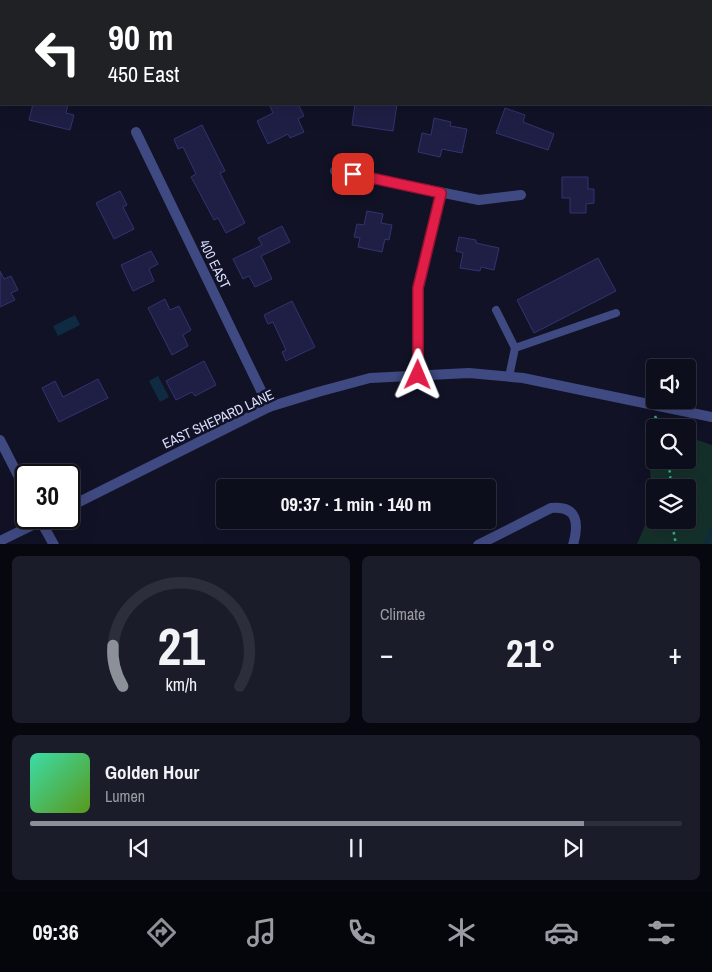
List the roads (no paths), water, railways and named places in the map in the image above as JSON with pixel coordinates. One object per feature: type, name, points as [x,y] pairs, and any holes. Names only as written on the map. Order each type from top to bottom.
[{"type":"street","name":"400 EAST","points":[[136,132],[270,407]]},
{"type":"street","points":[[335,171],[478,200],[521,195]]},
{"type":"street","points":[[418,375],[418,288],[441,193]]},
{"type":"street","name":"EAST SHEPARD LANE","points":[[80,502],[270,407],[370,378],[469,373],[509,377],[586,390],[653,406],[712,417]]},
{"type":"street","points":[[0,440],[15,469]]},
{"type":"street","points":[[478,544],[551,508],[561,507],[570,512],[576,519],[577,528],[573,544]]},
{"type":"street","points":[[0,541],[22,529]]},
{"type":"street","points":[[47,529],[54,544]]},
{"type":"lane","points":[[496,310],[515,348],[509,377]]},
{"type":"lane","points":[[515,348],[616,313]]},
{"type":"water","points":[[75,315],[80,325],[58,336],[53,326]]},
{"type":"water","points":[[158,376],[169,397],[160,402],[149,381]]},
{"type":"waterway","points":[[706,544],[712,530]]}]
